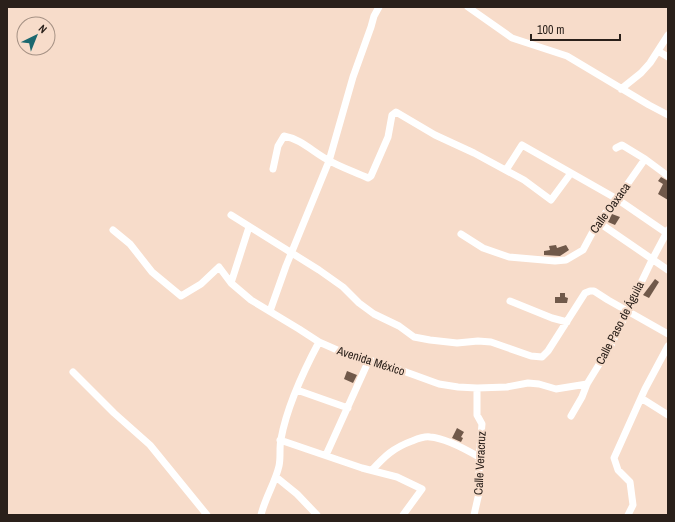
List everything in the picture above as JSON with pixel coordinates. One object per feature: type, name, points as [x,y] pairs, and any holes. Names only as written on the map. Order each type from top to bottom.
[{"type":"street","points":[[270,311],[291,253],[329,161],[353,76],[374,16],[379,7]]},
{"type":"street","points":[[468,7],[512,38],[567,56],[668,115]]},
{"type":"street","points":[[622,89],[641,73],[650,63],[668,36]]},
{"type":"street","points":[[658,51],[668,57]]},
{"type":"street","points":[[273,169],[278,146],[284,136],[300,142],[329,161],[368,178],[371,176],[388,137],[392,114],[396,112],[436,135],[524,180],[551,200],[571,173]]},
{"type":"street","points":[[506,170],[522,145],[617,199],[668,232]]},
{"type":"street","points":[[616,148],[622,145],[645,159],[668,176]]},
{"type":"street","name":"Calle Oaxaca","points":[[461,234],[483,248],[509,257],[555,261],[566,260],[583,250],[598,222],[617,199],[645,159]]},
{"type":"street","points":[[231,215],[319,270],[343,287],[359,303],[374,314],[399,326],[414,337],[457,343],[478,341],[491,342],[531,356],[542,357],[548,351],[585,293],[594,290],[608,300],[668,334]]},
{"type":"street","points":[[598,222],[668,270]]},
{"type":"street","points":[[231,283],[249,227]]},
{"type":"street","name":"Avenida México","points":[[113,230],[130,244],[152,272],[181,296],[201,284],[219,267],[231,283],[250,300],[319,342],[344,353],[439,384],[477,388],[528,383],[539,384],[556,389],[587,384]]},
{"type":"street","name":"Calle Paso de Águila","points":[[571,416],[582,397],[587,384],[611,345],[652,260],[668,232]]},
{"type":"street","points":[[510,301],[552,318],[567,322]]},
{"type":"street","points":[[261,515],[268,492],[276,477],[280,462],[280,440],[296,390],[319,342]]},
{"type":"street","points":[[628,515],[633,504],[630,482],[618,470],[614,458],[641,398],[668,346]]},
{"type":"street","points":[[326,455],[369,360]]},
{"type":"street","points":[[73,372],[114,413],[150,445],[207,515]]},
{"type":"street","name":"Calle Veracruz","points":[[474,515],[479,493],[479,457],[482,424],[477,415],[477,388]]},
{"type":"street","points":[[296,390],[348,408]]},
{"type":"street","points":[[641,398],[668,415]]},
{"type":"street","points":[[372,470],[383,457],[393,449],[417,439],[429,437],[455,445],[479,457]]},
{"type":"street","points":[[280,440],[397,477],[422,489],[403,515]]},
{"type":"street","points":[[276,477],[297,494],[317,515]]},
{"type":"building","points":[[661,177],[668,181],[668,200],[658,194],[663,184],[658,181]]},
{"type":"building","points":[[612,214],[620,217],[615,225],[608,222]]},
{"type":"building","points":[[556,245],[557,248],[566,245],[569,250],[560,256],[544,255],[544,251],[550,250],[549,246]]},
{"type":"building","points":[[655,279],[659,282],[649,298],[643,295]]},
{"type":"building","points":[[560,293],[565,293],[565,297],[568,298],[567,303],[555,303],[555,297],[560,297]]},
{"type":"building","points":[[347,371],[357,375],[353,383],[344,379]]},
{"type":"building","points":[[457,428],[464,432],[461,437],[463,438],[461,442],[452,438]]}]
